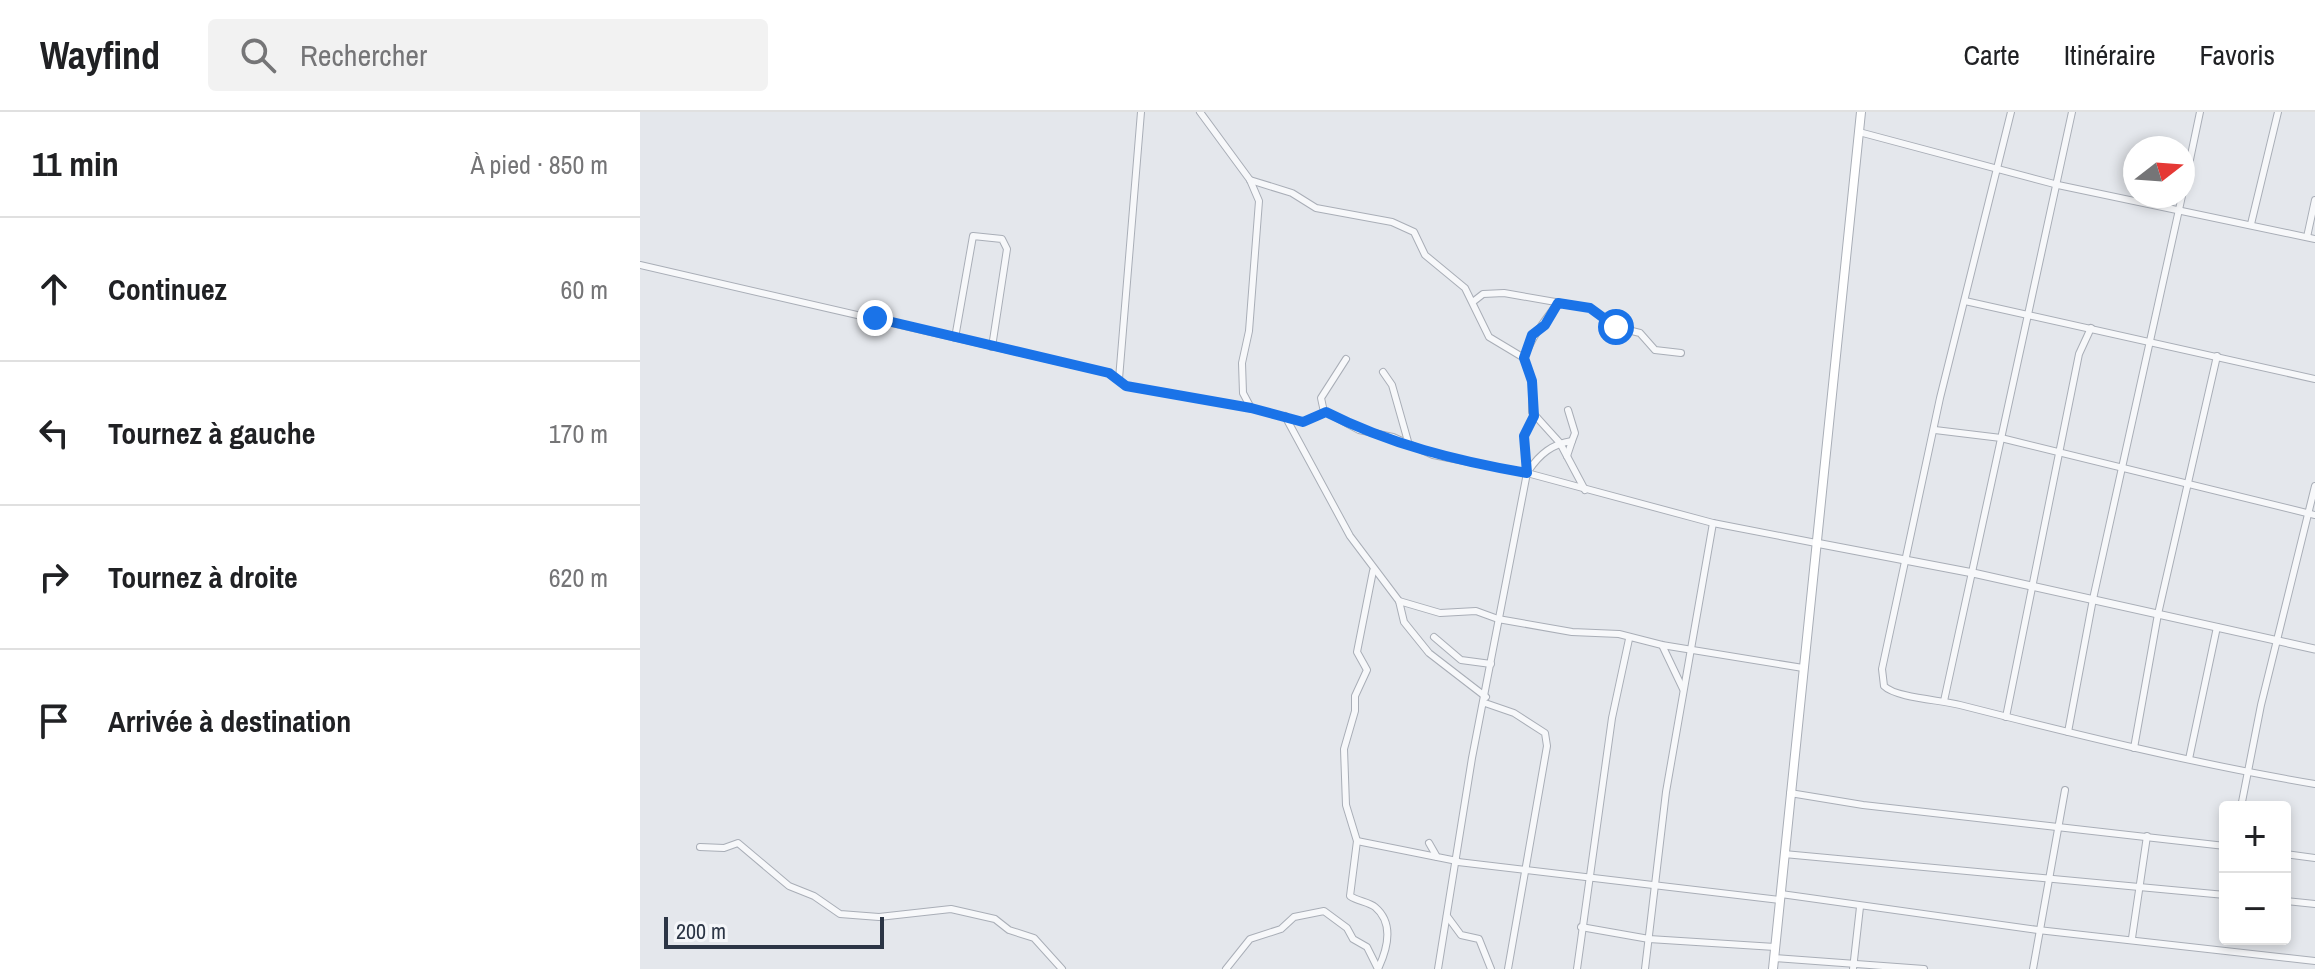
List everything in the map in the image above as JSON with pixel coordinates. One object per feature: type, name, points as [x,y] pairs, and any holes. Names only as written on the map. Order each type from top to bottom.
[{"type":"main road","points":[[1773,969],[1861,112]]},
{"type":"street","points":[[1119,380],[1141,112]]},
{"type":"street","points":[[1200,112],[1250,180],[1260,210],[1254,238],[1249,331],[1243,355],[1243,393],[1251,408]]},
{"type":"street","points":[[2011,112],[1903,560],[1882,669],[1884,686],[1891,692],[1944,701],[2134,748],[2247,773],[2315,784]]},
{"type":"street","points":[[1944,701],[2072,112]]},
{"type":"street","points":[[2195,136],[2200,112]]},
{"type":"street","points":[[2251,224],[2278,112]]},
{"type":"street","points":[[1859,132],[2058,185],[2179,213],[2251,224],[2311,238],[2315,200]]},
{"type":"street","points":[[1250,180],[1292,193],[1316,208],[1377,218],[1408,228],[1417,235],[1425,255],[1461,283],[1474,301],[1489,337],[1524,358]]},
{"type":"street","points":[[2068,732],[2093,599],[2180,208]]},
{"type":"street","points":[[955,338],[973,236],[1002,239],[1007,249],[992,347]]},
{"type":"street","points":[[640,265],[1109,373],[1126,386],[1251,408],[1306,422],[1324,412]]},
{"type":"street","points":[[1474,301],[1483,294],[1504,293],[1590,308],[1616,327],[1640,333],[1653,349],[1681,353]]},
{"type":"street","points":[[1965,301],[2315,379]]},
{"type":"street","points":[[1438,969],[1458,861],[1472,758],[1486,700],[1498,619],[1527,473],[1524,436],[1534,416],[1532,381],[1524,358],[1532,335],[1545,325],[1558,303]]},
{"type":"street","points":[[2073,324],[2084,339]]},
{"type":"street","points":[[2006,717],[2084,339],[2091,328]]},
{"type":"street","points":[[2134,748],[2158,614],[2217,356]]},
{"type":"street","points":[[1324,412],[1321,398],[1346,359]]},
{"type":"street","points":[[1383,372],[1392,385],[1409,445]]},
{"type":"street","points":[[1567,456],[1575,433],[1568,410]]},
{"type":"street","points":[[1324,412],[1359,430],[1433,455],[1527,473],[1713,523],[1973,573],[2315,649]]},
{"type":"street","points":[[1285,416],[1299,448],[1373,571],[1399,601],[1404,622],[1429,653],[1486,700],[1514,713],[1546,735],[1545,769],[1508,969]]},
{"type":"street","points":[[1534,416],[1560,443],[1578,482],[1586,491]]},
{"type":"street","points":[[1935,430],[2001,438],[2312,514]]},
{"type":"street","points":[[1527,473],[1545,451],[1572,441]]},
{"type":"street","points":[[2242,801],[2277,640],[2312,514],[2315,486]]},
{"type":"street","points":[[1645,969],[1690,648],[1713,523]]},
{"type":"street","points":[[1373,571],[1357,652],[1367,673],[1355,696],[1355,711],[1344,749],[1346,805],[1357,841],[1350,896],[1375,906],[1385,918],[1387,950],[1378,969]]},
{"type":"street","points":[[1399,601],[1440,613],[1476,611],[1498,619],[1572,632],[1619,634],[1629,639],[1803,668]]},
{"type":"street","points":[[2189,759],[2217,627]]},
{"type":"street","points":[[1434,637],[1461,660],[1491,664]]},
{"type":"street","points":[[1577,969],[1612,718],[1629,639]]},
{"type":"street","points":[[1662,645],[1684,691]]},
{"type":"street","points":[[2033,969],[2065,790]]},
{"type":"street","points":[[1790,793],[1863,805],[2219,845]]},
{"type":"street","points":[[2132,938],[2147,836]]},
{"type":"street","points":[[1357,841],[1458,861],[2315,961]]},
{"type":"street","points":[[700,847],[724,848],[738,843],[789,886],[849,917],[951,909],[995,919],[1009,930],[1034,938],[1062,969]]},
{"type":"street","points":[[1429,843],[1437,857]]},
{"type":"street","points":[[1784,854],[2219,894]]},
{"type":"street","points":[[2291,855],[2315,858]]},
{"type":"street","points":[[2291,902],[2315,904]]},
{"type":"street","points":[[1854,965],[1860,907]]},
{"type":"street","points":[[1226,969],[1250,939],[1281,929],[1294,917],[1324,911],[1367,947],[1378,969]]},
{"type":"street","points":[[1447,916],[1461,935],[1479,939],[1491,969]]},
{"type":"street","points":[[1581,927],[1649,939],[1775,947]]},
{"type":"street","points":[[2238,950],[2239,945]]},
{"type":"street","points":[[1774,958],[1924,969]]},
{"type":"route","points":[[875,318],[927,333],[1109,373],[1126,386],[1251,408],[1303,422],[1326,412],[1359,430],[1393,437],[1419,451],[1527,473],[1527,454],[1523,442],[1528,424],[1534,416],[1531,409],[1532,381],[1524,358],[1532,335],[1542,329],[1558,303],[1590,308],[1602,313],[1616,327]]}]
